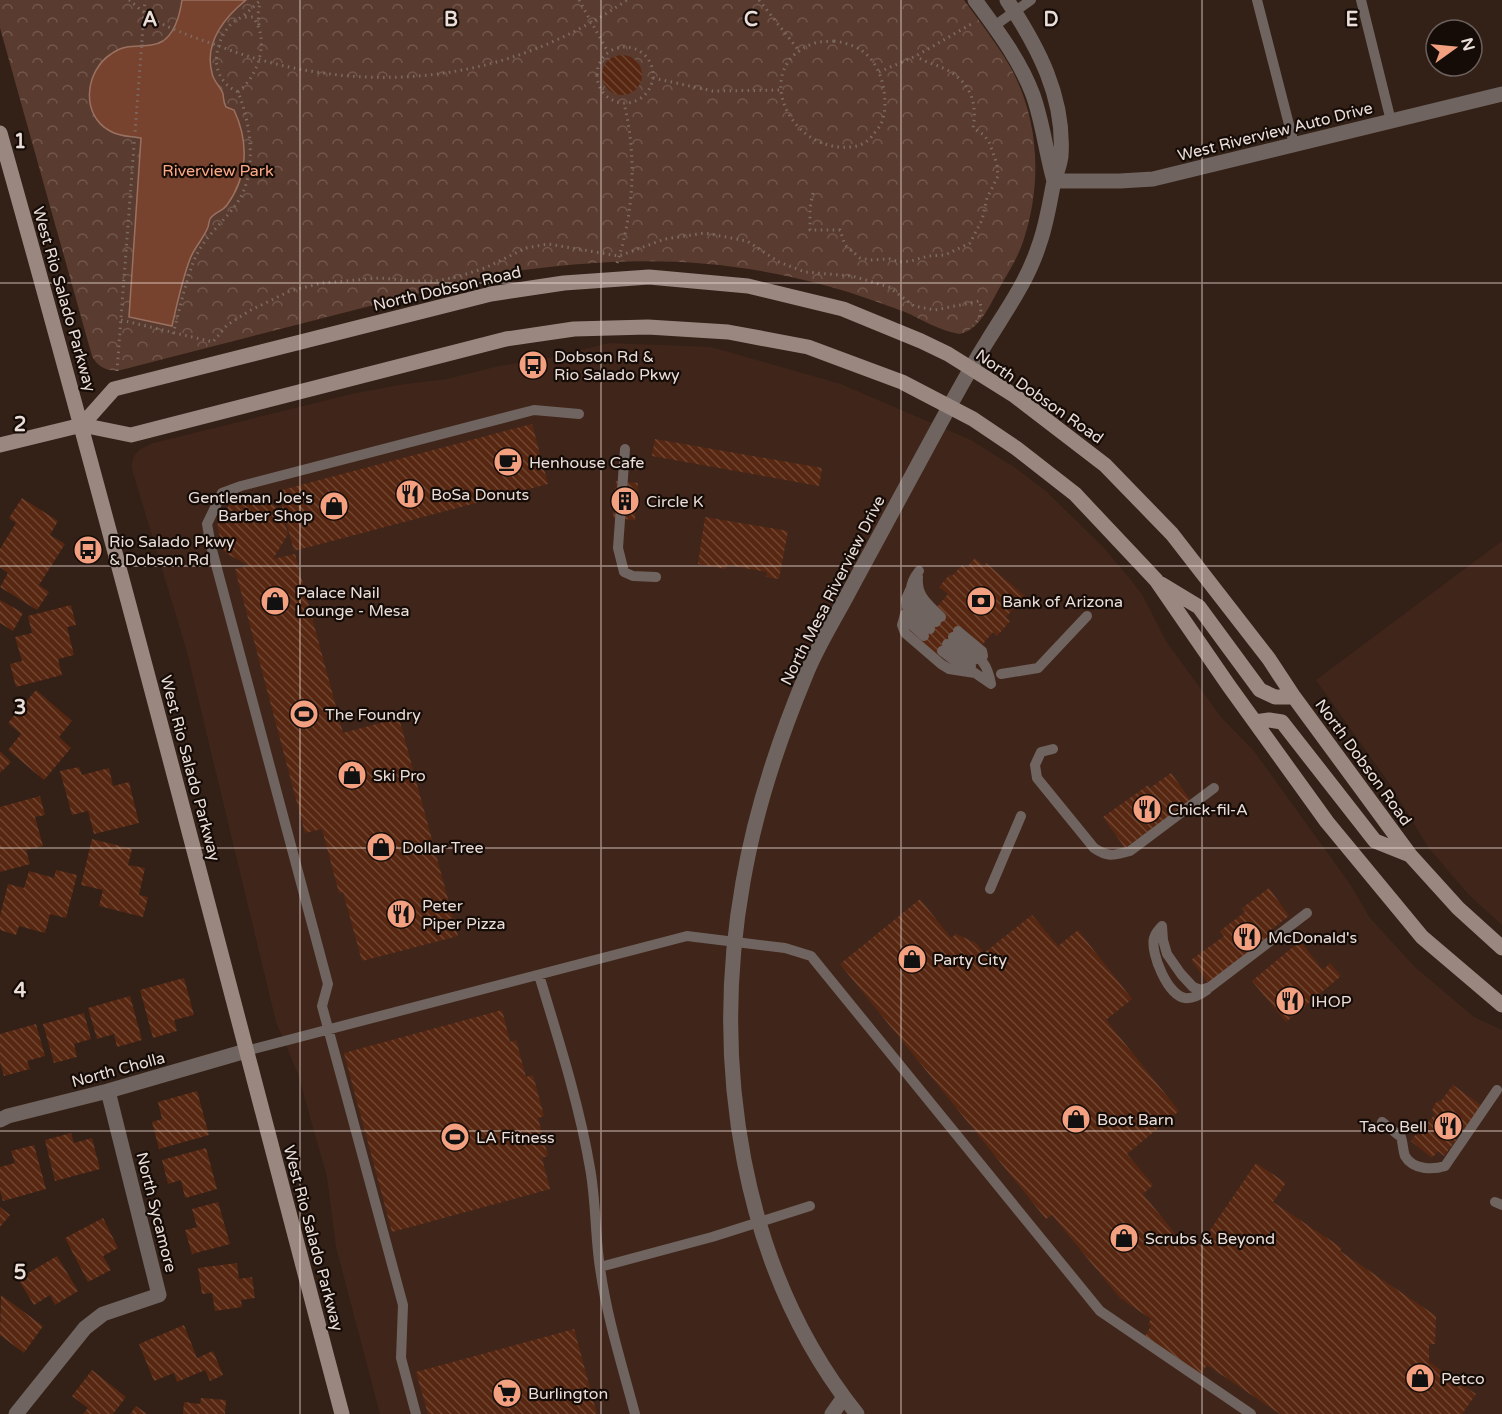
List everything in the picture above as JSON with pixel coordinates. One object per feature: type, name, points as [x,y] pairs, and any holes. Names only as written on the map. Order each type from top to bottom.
[{"type":"main road","name":"West Rio Salado Parkway","points":[[0,133],[82,425],[342,1414]]},
{"type":"main road","name":"North Dobson Road","points":[[82,425],[114,389],[491,294],[564,283],[650,277],[748,286],[843,309],[921,341],[971,369],[1015,396],[1105,465],[1172,534],[1269,659],[1294,697],[1410,855],[1458,908],[1502,948]]},
{"type":"main road","points":[[0,445],[82,425],[130,435],[506,339],[574,329],[648,327],[728,332],[807,347],[902,382],[974,419],[1075,494],[1156,580],[1327,822],[1422,937],[1502,1005]]},
{"type":"main road","points":[[1156,580],[1199,607],[1260,690],[1275,697],[1294,697]]},
{"type":"main road","points":[[1255,722],[1269,720],[1282,722],[1375,841],[1410,855]]},
{"type":"street","points":[[975,0],[1015,56],[1033,95],[1040,115],[1054,181]]},
{"type":"street","name":"North Mesa Riverview Drive","points":[[857,1414],[813,1348],[792,1308],[760,1222],[748,1180],[733,1084],[730,1029],[732,980],[742,882],[757,818],[806,672],[950,406],[1028,272],[1039,247],[1061,160],[1061,140],[1055,99],[1043,60],[1011,6]]},
{"type":"street","name":"West Riverview Auto Drive","points":[[1054,181],[1153,179],[1502,94]]},
{"type":"street","name":"North Cholla","points":[[0,1120],[246,1051]]},
{"type":"street","name":"North Sycamore","points":[[16,1414],[85,1328],[103,1314],[159,1295],[108,1091]]},
{"type":"street","points":[[832,1414],[844,1397]]},
{"type":"lane","points":[[994,26],[1011,6],[1031,0]]},
{"type":"lane","points":[[1257,0],[1294,144]]},
{"type":"lane","points":[[1361,0],[1391,121]]},
{"type":"lane","points":[[416,1414],[401,1358],[403,1305],[322,1006],[328,984],[207,524],[222,493],[241,486],[534,410],[579,414]]},
{"type":"lane","points":[[626,450],[618,548],[620,564],[624,572],[633,576],[656,577]]},
{"type":"lane","points":[[933,626],[917,588],[919,571],[912,579],[906,599],[906,613],[902,625],[905,633],[949,669],[975,674],[991,684]]},
{"type":"lane","points":[[910,590],[914,601],[933,626]]},
{"type":"lane","points":[[906,613],[933,626]]},
{"type":"lane","points":[[1001,674],[1038,668],[1086,616]]},
{"type":"lane","points":[[950,641],[978,656],[986,666],[991,684],[978,669],[955,661],[950,641]]},
{"type":"lane","points":[[1053,749],[1041,752],[1035,765],[1037,778],[1094,848],[1103,854],[1114,855],[1130,850],[1214,788]]},
{"type":"lane","points":[[990,890],[1021,816]]},
{"type":"lane","points":[[1210,987],[1201,990],[1193,987],[1181,974],[1167,954],[1162,926],[1154,936],[1153,951],[1160,969],[1178,996],[1186,998],[1199,996],[1308,913]]},
{"type":"lane","points":[[246,1051],[687,936],[785,948],[811,956],[1100,1311],[1251,1414]]},
{"type":"lane","points":[[539,975],[565,1063],[590,1167],[607,1312],[635,1414]]},
{"type":"lane","points":[[1382,1122],[1401,1137],[1405,1156],[1411,1162],[1421,1168],[1434,1170],[1445,1166],[1497,1089]]},
{"type":"lane","points":[[600,1267],[712,1237],[810,1206]]},
{"type":"path","points":[[129,0],[161,24],[259,60],[352,76],[423,76],[471,69],[519,56],[593,22],[627,0]]},
{"type":"path","points":[[121,387],[117,374],[146,0]]},
{"type":"path","points":[[173,334],[195,259],[204,242],[237,204],[247,182],[251,143],[243,105],[238,92],[227,87],[216,68],[219,46],[233,22],[261,0]]},
{"type":"path","points":[[238,92],[248,84],[259,60],[262,45],[258,14],[261,0]]},
{"type":"path","points":[[579,0],[608,52]]},
{"type":"path","points":[[759,0],[800,52]]},
{"type":"path","points":[[242,17],[253,17],[260,26]]},
{"type":"path","points":[[879,72],[916,56],[975,22]]},
{"type":"path","points":[[834,41],[851,45],[867,54],[879,72],[884,86],[881,123],[868,142],[851,148],[819,143],[793,123],[786,109],[781,90],[781,79],[788,64],[800,52],[816,43],[834,41]]},
{"type":"path","points":[[617,48],[635,49],[648,60],[653,78],[646,93],[640,99],[624,103],[608,98],[602,92],[598,84],[598,66],[608,52],[617,48]]},
{"type":"path","points":[[813,193],[810,230],[840,230],[845,246],[860,258],[911,261],[928,256],[945,255],[970,243],[982,220],[987,198],[998,176],[994,152],[984,135],[973,128],[976,112],[969,88],[961,79],[946,69],[916,56]]},
{"type":"path","points":[[653,78],[713,90],[781,90]]},
{"type":"path","points":[[617,263],[624,240],[632,180],[632,155],[624,103]]},
{"type":"path","points":[[121,320],[213,342],[227,325],[251,310],[290,291],[322,283],[380,278],[435,281],[485,268],[526,248],[548,244],[619,256],[665,239],[705,233],[747,241],[779,261],[805,272],[852,276],[889,287],[914,306],[935,310],[980,301],[982,312],[980,319],[973,326]]},
{"type":"shaded area","points":[[182,0],[246,0],[223,23],[213,41],[210,62],[213,76],[222,91],[226,107],[234,110],[239,122],[244,159],[234,194],[225,207],[210,219],[190,259],[172,326],[129,317],[141,138],[118,134],[100,124],[90,104],[90,93],[91,82],[96,71],[111,54],[125,47],[157,44],[171,33],[177,22]]},
{"type":"shaded area","points":[[609,343],[711,347],[841,384],[971,440],[1014,467],[1046,491],[1104,548],[1131,580],[1143,596],[1166,641],[1221,717],[1254,751],[1350,884],[1370,918],[1415,967],[1474,1017],[1502,1030],[1502,1414],[380,1414],[336,1247],[327,1177],[298,1074],[276,1022],[187,652],[132,463],[139,450],[153,443],[356,393],[447,379]]},
{"type":"shaded area","points":[[1502,541],[1502,925],[1468,894],[1428,847],[1393,789],[1316,680]]},
{"type":"green space","name":"Riverview Park","points":[[0,0],[964,0],[1011,68],[1028,110],[1035,154],[1033,198],[1029,220],[1018,253],[988,308],[974,327],[960,334],[859,296],[788,276],[704,264],[620,262],[578,264],[491,275],[121,370],[108,370],[97,364],[92,356],[0,28]]},
{"type":"building","points":[[622,55],[636,61],[642,75],[636,89],[622,95],[608,89],[602,75],[608,61]]},
{"type":"building","points":[[532,424],[548,484],[294,551],[278,491]]},
{"type":"building","name":"Circle K","points":[[655,439],[822,468],[819,486],[652,456]]},
{"type":"building","name":"Circle K","points":[[616,481],[638,483],[635,520],[613,518]]},
{"type":"building","points":[[256,495],[281,509],[288,534],[273,559],[295,554],[343,733],[399,718],[458,936],[362,961],[343,892],[339,893],[322,829],[305,833],[235,569],[249,566],[224,552],[217,525],[231,502]]},
{"type":"building","points":[[22,498],[58,521],[50,535],[65,544],[39,585],[49,592],[37,610],[0,587],[8,573],[0,567],[0,549],[16,523],[9,518]]},
{"type":"building","name":"Circle K","points":[[705,517],[788,531],[779,579],[766,577],[767,572],[727,565],[726,569],[698,564]]},
{"type":"building","name":"Bank of Arizona","points":[[975,558],[984,566],[986,563],[1025,596],[1006,617],[1010,621],[997,636],[993,632],[982,645],[962,627],[938,655],[921,640],[937,607],[948,594],[939,587],[950,574],[952,576],[962,565],[966,568]]},
{"type":"building","points":[[0,600],[23,613],[13,631],[0,623]]},
{"type":"building","points":[[71,605],[76,625],[67,627],[74,655],[58,659],[62,675],[16,687],[10,664],[22,661],[15,637],[32,633],[28,616]]},
{"type":"building","points":[[36,690],[72,721],[59,737],[71,748],[44,780],[8,750],[21,734],[8,723]]},
{"type":"building","points":[[0,751],[11,762],[0,773]]},
{"type":"building","points":[[79,767],[82,775],[109,768],[113,786],[129,782],[139,823],[94,834],[88,811],[72,815],[60,771]]},
{"type":"building","name":"Chick-fil-A","points":[[1171,773],[1191,801],[1125,848],[1103,817],[1148,785],[1150,788]]},
{"type":"building","points":[[40,796],[45,815],[35,817],[43,846],[26,850],[30,864],[0,872],[0,807]]},
{"type":"building","points":[[92,839],[132,849],[128,865],[145,868],[139,895],[148,897],[143,917],[99,906],[103,890],[81,885]]},
{"type":"building","points":[[56,870],[77,875],[66,918],[50,914],[45,933],[19,926],[16,935],[0,930],[0,916],[8,884],[24,888],[29,871],[54,878]]},
{"type":"building","name":"McDonald's","points":[[1269,888],[1289,916],[1268,932],[1271,937],[1209,984],[1191,960],[1224,936],[1220,931],[1245,912],[1242,908]]},
{"type":"building","points":[[920,899],[951,938],[956,934],[976,943],[984,953],[1032,915],[1058,946],[1078,930],[1132,999],[1106,1020],[1179,1111],[1127,1154],[1153,1185],[1143,1194],[1177,1236],[1189,1244],[1192,1240],[1200,1245],[1256,1163],[1286,1183],[1273,1202],[1342,1248],[1340,1251],[1436,1316],[1435,1344],[1429,1344],[1429,1362],[1476,1394],[1462,1414],[1280,1414],[1207,1365],[1201,1374],[1145,1336],[1151,1326],[1148,1324],[1151,1319],[1120,1298],[1052,1215],[1046,1219],[840,964]]},
{"type":"building","name":"IHOP","points":[[1300,941],[1323,970],[1330,963],[1341,976],[1286,1022],[1252,981]]},
{"type":"building","points":[[184,978],[194,1015],[174,1020],[177,1031],[153,1038],[140,990]]},
{"type":"building","points":[[130,996],[142,1040],[117,1047],[114,1034],[97,1039],[88,1008]]},
{"type":"building","name":"LA Fitness","points":[[502,1010],[510,1042],[516,1040],[526,1077],[533,1075],[544,1116],[538,1118],[548,1156],[542,1158],[550,1189],[392,1232],[344,1053]]},
{"type":"building","points":[[84,1013],[91,1039],[74,1044],[77,1057],[54,1063],[43,1024]]},
{"type":"building","points":[[36,1024],[45,1056],[27,1061],[30,1069],[4,1076],[0,1062],[0,1034]]},
{"type":"building","points":[[1453,1085],[1482,1106],[1444,1156],[1438,1151],[1432,1158],[1411,1141],[1435,1114],[1432,1111],[1434,1105],[1441,1101]]},
{"type":"building","points":[[197,1091],[209,1135],[159,1149],[152,1122],[162,1119],[158,1102]]},
{"type":"building","points":[[71,1133],[74,1143],[92,1138],[100,1169],[55,1181],[45,1140]]},
{"type":"building","points":[[34,1145],[46,1189],[3,1201],[0,1191],[0,1167],[15,1163],[11,1151]]},
{"type":"building","points":[[206,1148],[217,1189],[185,1198],[181,1180],[168,1184],[162,1160]]},
{"type":"building","points":[[218,1202],[230,1244],[192,1254],[185,1230],[197,1227],[192,1209]]},
{"type":"building","points":[[0,1207],[10,1215],[0,1227]]},
{"type":"building","points":[[103,1218],[118,1248],[103,1256],[111,1270],[88,1282],[65,1238]]},
{"type":"building","points":[[57,1256],[78,1291],[55,1305],[50,1295],[34,1305],[18,1279]]},
{"type":"building","points":[[237,1263],[239,1279],[252,1277],[255,1298],[241,1300],[242,1307],[215,1311],[212,1293],[202,1294],[198,1268]]},
{"type":"building","points":[[1,1295],[43,1326],[24,1353],[0,1335]]},
{"type":"building","points":[[184,1325],[197,1358],[213,1351],[223,1375],[210,1381],[205,1370],[177,1382],[174,1373],[154,1381],[139,1344]]},
{"type":"building","name":"Burlington","points":[[574,1329],[597,1414],[428,1414],[416,1372]]},
{"type":"building","points":[[92,1370],[126,1397],[113,1414],[83,1414],[88,1408],[72,1396]]},
{"type":"building","points":[[201,1398],[226,1400],[225,1414],[183,1414],[184,1402],[200,1404]]},
{"type":"building","points":[[136,1406],[147,1414],[130,1414]]},
{"type":"place","name":"Dobson Rd & Rio Salado Pkwy","points":[[533,365]]},
{"type":"place","name":"Henhouse Cafe","points":[[508,462]]},
{"type":"place","name":"BoSa Donuts","points":[[410,494]]},
{"type":"place","name":"Circle K","points":[[625,501]]},
{"type":"place","name":"Gentleman Joe's Barber Shop","points":[[334,506]]},
{"type":"place","name":"Rio Salado Pkwy & Dobson Rd","points":[[88,550]]},
{"type":"place","name":"Palace Nail Lounge - Mesa","points":[[275,601]]},
{"type":"place","name":"Bank of Arizona","points":[[981,601]]},
{"type":"place","name":"The Foundry","points":[[304,714]]},
{"type":"place","name":"Ski Pro","points":[[352,775]]},
{"type":"place","name":"Chick-fil-A","points":[[1147,809]]},
{"type":"place","name":"Dollar Tree","points":[[381,847]]},
{"type":"place","name":"Peter Piper Pizza","points":[[401,914]]},
{"type":"place","name":"McDonald's","points":[[1247,937]]},
{"type":"place","name":"Party City","points":[[912,959]]},
{"type":"place","name":"IHOP","points":[[1290,1001]]},
{"type":"place","name":"Boot Barn","points":[[1076,1119]]},
{"type":"place","name":"Taco Bell","points":[[1448,1126]]},
{"type":"place","name":"LA Fitness","points":[[455,1137]]},
{"type":"place","name":"Scrubs & Beyond","points":[[1124,1238]]},
{"type":"place","name":"Petco","points":[[1420,1378]]},
{"type":"place","name":"Burlington","points":[[507,1393]]}]
